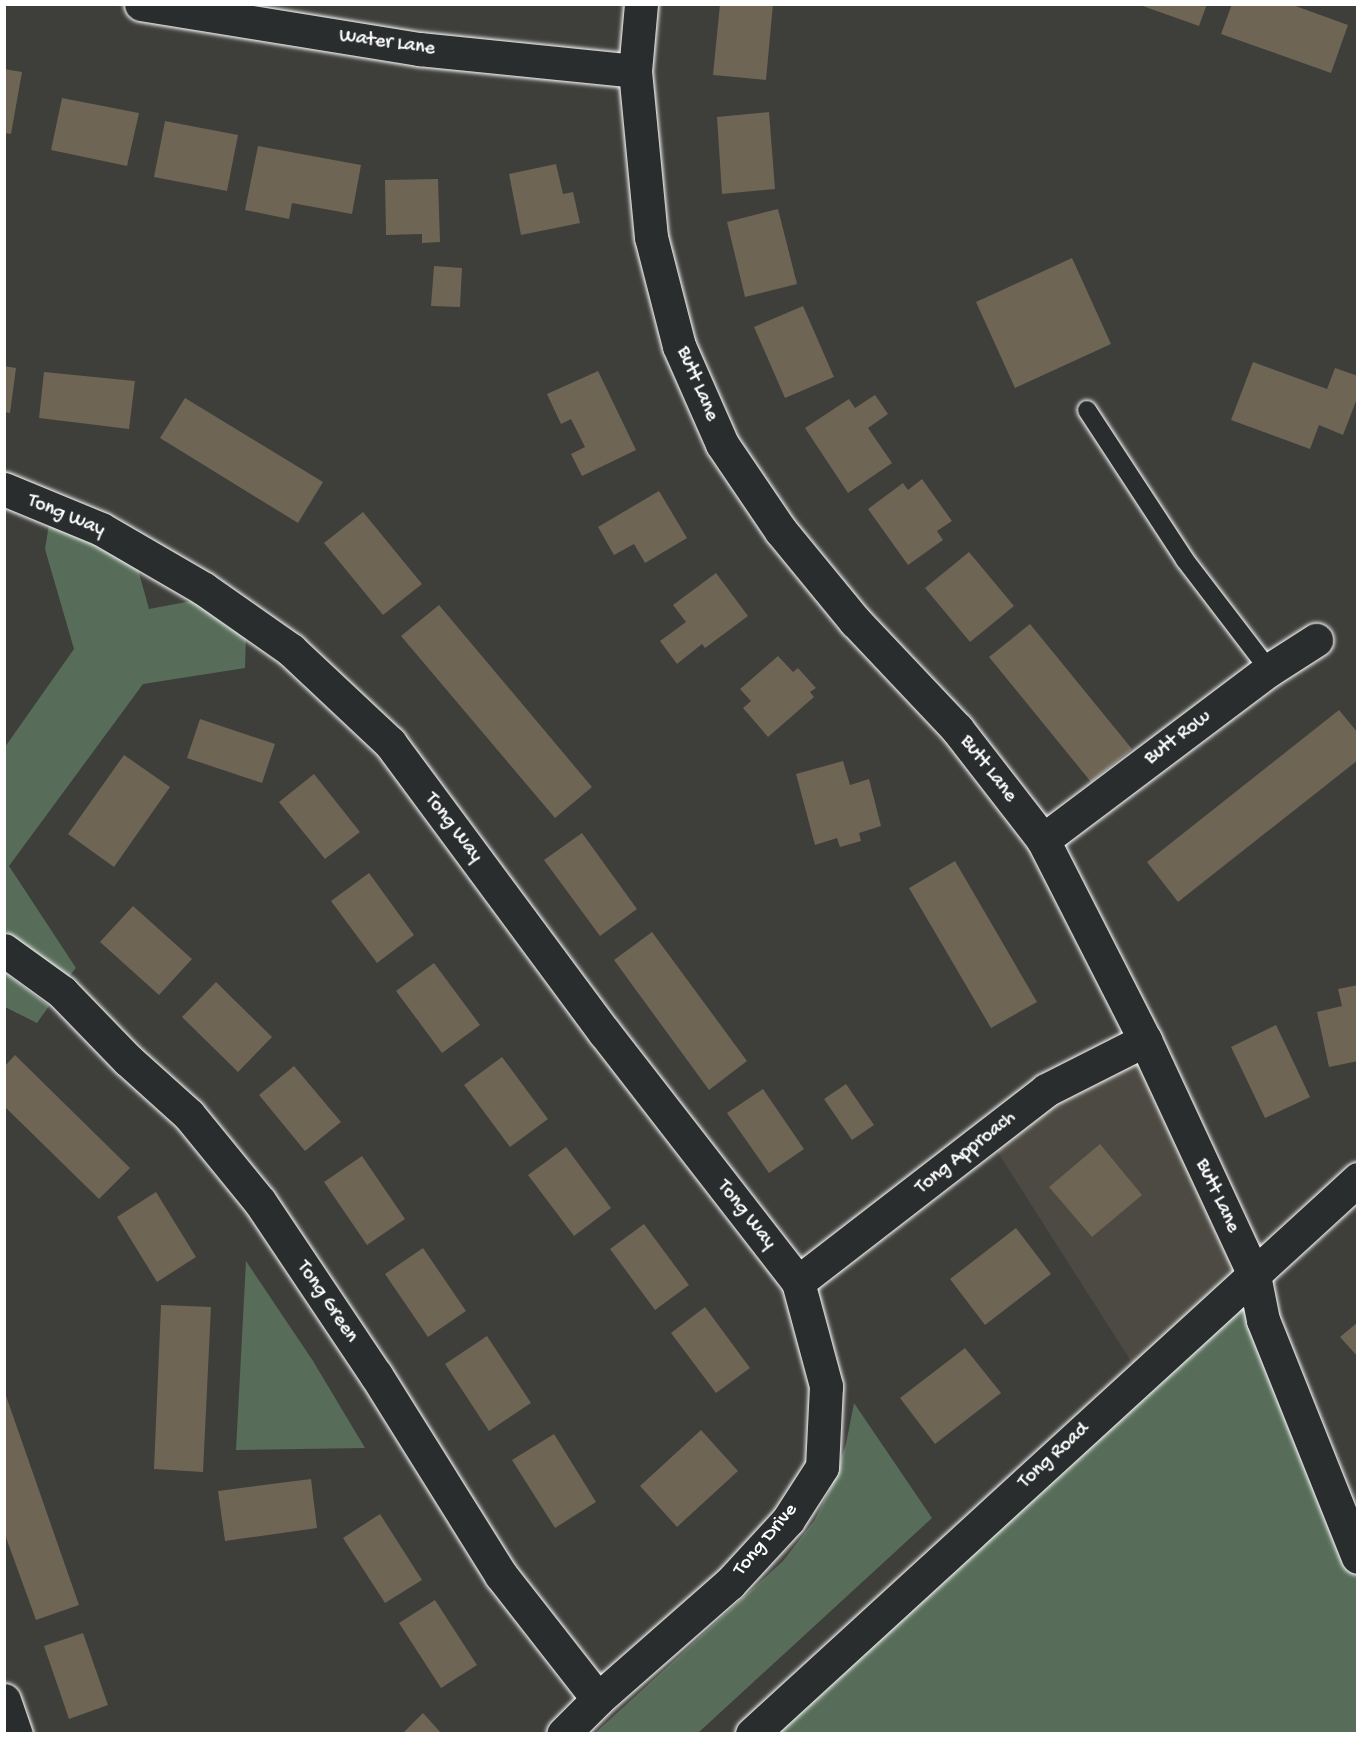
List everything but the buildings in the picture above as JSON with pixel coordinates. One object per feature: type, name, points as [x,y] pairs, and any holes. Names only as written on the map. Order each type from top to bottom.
[{"type":"street","name":"Water Lane","points":[[141,4],[419,49],[635,70]]},
{"type":"street","name":"Butt Lane","points":[[641,4],[635,70],[651,237],[680,346],[722,444],[780,531],[855,621],[957,729],[1043,840],[1144,1040],[1254,1275],[1263,1320],[1358,1557]]},
{"type":"street","name":"Tong Way","points":[[4,489],[101,529],[204,589],[291,650],[390,743],[604,1032],[798,1282]]},
{"type":"street","name":"Butt Row","points":[[1043,840],[1269,670],[1316,640]]},
{"type":"street","name":"Tong Green","points":[[4,950],[62,992],[128,1060],[189,1115],[260,1202],[376,1375],[501,1575],[598,1700]]},
{"type":"street","name":"Tong Approach","points":[[798,1282],[1046,1090],[1144,1040]]},
{"type":"street","name":"Tong Road","points":[[752,1734],[1358,1179]]},
{"type":"street","name":"Tong Drive","points":[[563,1734],[730,1583],[788,1520],[822,1467],[826,1386],[798,1282]]},
{"type":"street","points":[[4,1700],[16,1734]]},
{"type":"lane","points":[[1087,410],[1185,560],[1269,670]]},
{"type":"shaded area","points":[[1145,1040],[1254,1275],[1141,1377],[988,1137]]},
{"type":"green space","points":[[49,524],[136,562],[149,609],[202,599],[246,633],[245,668],[143,684],[9,866],[76,968],[66,980],[5,930],[5,747],[74,649],[45,549]]},
{"type":"green space","points":[[5,973],[49,1006],[37,1023],[5,1007]]},
{"type":"green space","points":[[246,1261],[313,1361],[365,1448],[236,1450]]},
{"type":"green space","points":[[1254,1275],[1357,1557],[1357,1733],[752,1734]]},
{"type":"green space","points":[[854,1403],[932,1518],[698,1733],[594,1734],[783,1561],[814,1521],[833,1483],[846,1444]]}]
